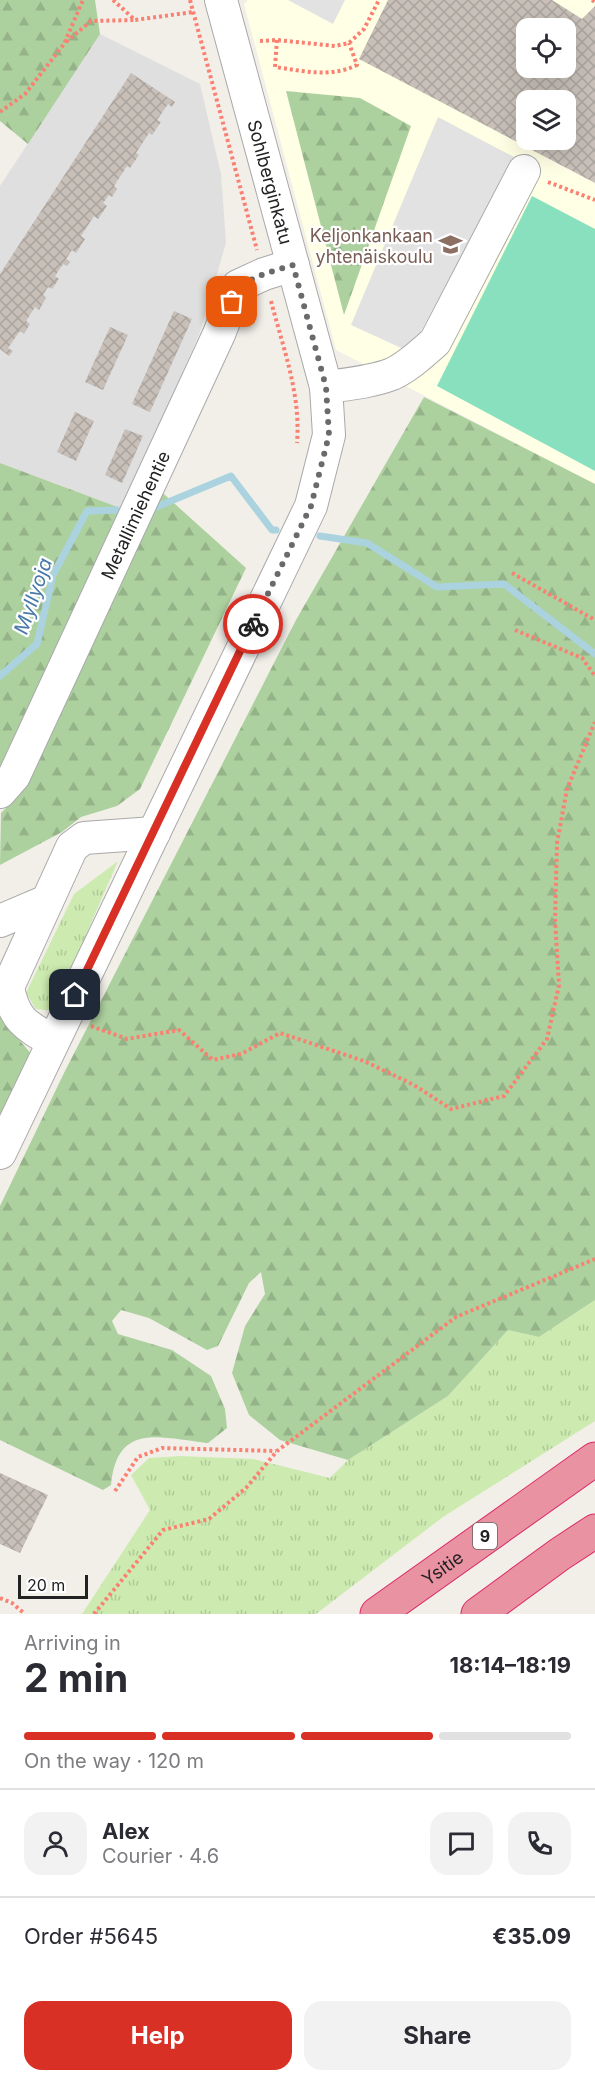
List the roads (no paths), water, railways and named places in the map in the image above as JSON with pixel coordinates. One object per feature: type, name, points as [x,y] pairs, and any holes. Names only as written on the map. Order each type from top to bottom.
[{"type":"highway","name":"Ysitie","points":[[377,1614],[595,1459]]},
{"type":"highway","points":[[478,1614],[560,1554],[595,1532]]},
{"type":"street","name":"Sohlberginkatu","points":[[0,1153],[311,506],[329,435],[326,387],[293,265],[219,52],[207,6]]},
{"type":"street","points":[[326,387],[393,374],[435,342],[524,171]]},
{"type":"street","name":"Metallimiehentie","points":[[8,782],[30,743],[219,334],[238,286],[264,274],[293,265]]},
{"type":"street","points":[[59,1028],[25,1026],[11,1000],[8,987],[72,847],[84,838],[154,833]]},
{"type":"street","points":[[0,921],[47,901]]},
{"type":"waterway","name":"Myllyoja","points":[[154,508],[231,476],[272,530],[276,530]]},
{"type":"waterway","name":"Myllyoja","points":[[0,676],[37,644],[53,575],[87,511],[117,510]]},
{"type":"waterway","name":"Myllyoja","points":[[320,536],[367,543],[437,587],[504,584],[595,654]]},
{"type":"place","name":"Keljonkankaan yhtenäiskoulu","points":[[451,245]]}]
